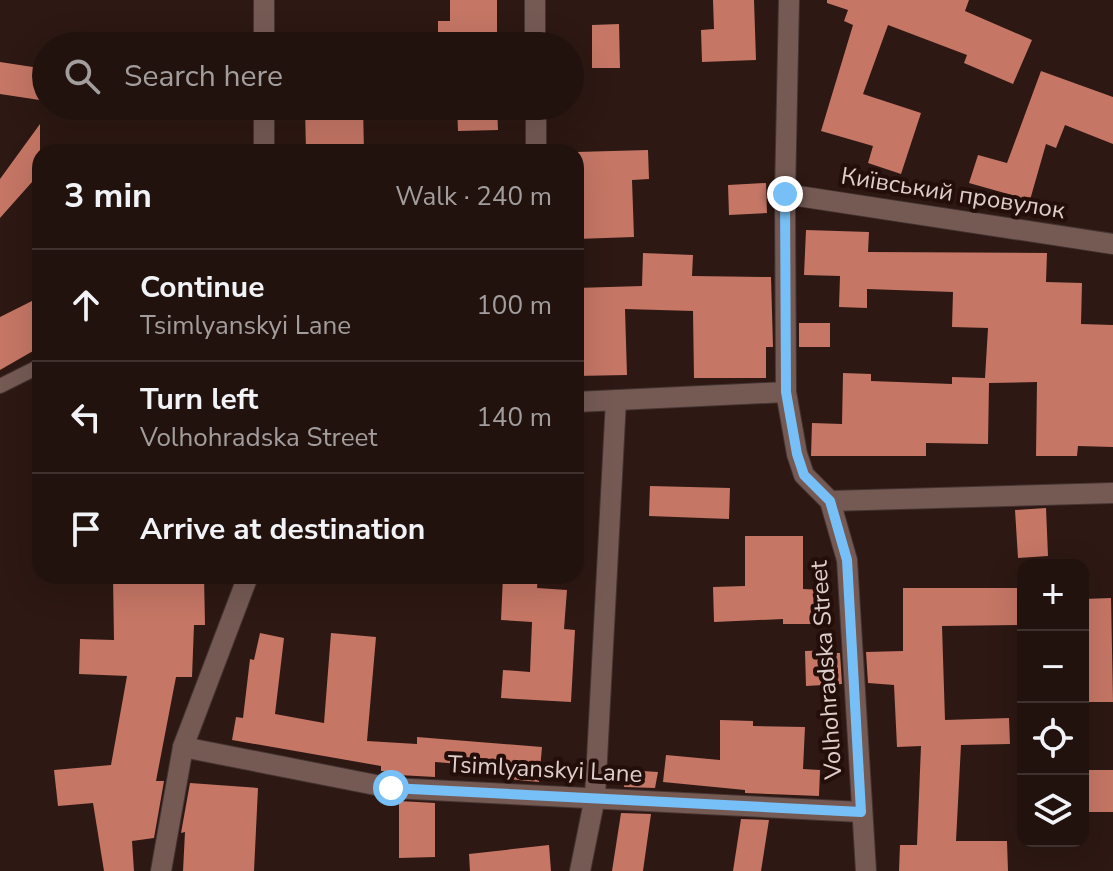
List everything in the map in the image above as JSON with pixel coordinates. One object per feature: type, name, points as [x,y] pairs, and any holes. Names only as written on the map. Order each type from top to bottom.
[{"type":"street","points":[[264,0],[264,32]]},
{"type":"street","points":[[535,0],[535,32]]},
{"type":"street","name":"Volhohradska Street","points":[[789,0],[785,194],[786,392],[804,475],[830,501],[847,560],[866,871]]},
{"type":"street","points":[[264,120],[264,144]]},
{"type":"street","points":[[536,120],[536,144]]},
{"type":"street","name":"Київський провулок","points":[[785,194],[1113,244]]},
{"type":"street","points":[[584,402],[786,392]]},
{"type":"street","points":[[580,871],[595,797],[616,400]]},
{"type":"street","points":[[830,501],[1113,493]]},
{"type":"street","points":[[161,871],[183,747],[245,584]]},
{"type":"street","name":"Tsimlyanskyi Lane","points":[[183,747],[391,788],[861,812]]},
{"type":"lane","points":[[0,386],[32,370]]},
{"type":"building","points":[[450,0],[497,0],[497,32],[438,32],[438,21],[450,21]]},
{"type":"building","points":[[713,0],[754,0],[756,60],[702,62],[701,30],[714,29]]},
{"type":"building","points":[[827,0],[969,0],[965,11],[1032,40],[1013,84],[964,63],[967,55],[888,25],[863,94],[921,113],[901,174],[868,163],[873,146],[821,131],[853,25],[844,21],[848,10],[827,3]]},
{"type":"building","points":[[619,24],[620,68],[592,68],[592,25]]},
{"type":"building","points":[[0,62],[32,67],[32,99],[0,94]]},
{"type":"building","points":[[1041,71],[1113,97],[1113,144],[1065,125],[1056,148],[1046,144],[1030,200],[969,183],[978,155],[1007,163]]},
{"type":"building","points":[[305,120],[363,120],[364,144],[306,144]]},
{"type":"building","points":[[458,120],[498,120],[498,130],[458,131]]},
{"type":"building","points":[[40,124],[40,144],[32,144],[32,182],[0,218],[0,179]]},
{"type":"building","points":[[648,150],[649,179],[632,180],[634,237],[584,239],[584,152]]},
{"type":"building","points":[[766,183],[767,213],[729,215],[728,185]]},
{"type":"building","points":[[806,230],[869,232],[868,252],[1047,253],[1046,282],[1082,283],[1081,324],[1113,325],[1113,447],[1078,446],[1077,456],[1036,456],[1037,382],[989,383],[988,444],[926,443],[926,456],[811,456],[812,423],[842,424],[843,373],[871,374],[871,381],[952,384],[952,377],[985,378],[988,328],[952,327],[953,292],[867,289],[867,308],[839,307],[840,276],[804,275]]},
{"type":"building","points":[[643,253],[693,255],[692,276],[771,277],[773,347],[766,347],[766,378],[694,378],[693,311],[625,309],[627,375],[584,376],[584,288],[642,286]]},
{"type":"building","points":[[32,301],[32,352],[0,370],[0,317]]},
{"type":"building","points":[[799,323],[830,323],[830,347],[799,347]]},
{"type":"building","points":[[650,486],[730,488],[729,519],[649,516]]},
{"type":"building","points":[[1046,508],[1048,556],[1018,558],[1015,510]]},
{"type":"building","points":[[745,536],[803,536],[803,589],[823,590],[822,624],[783,624],[783,619],[714,622],[713,587],[745,586]]},
{"type":"building","points":[[113,584],[204,584],[205,625],[194,625],[192,677],[176,677],[156,781],[164,781],[154,838],[132,841],[134,871],[104,871],[93,803],[58,806],[54,770],[111,765],[127,676],[79,674],[80,639],[114,640]]},
{"type":"building","points":[[503,584],[537,584],[537,588],[567,590],[564,629],[575,630],[571,702],[501,698],[503,670],[530,672],[532,622],[501,620]]},
{"type":"building","points":[[903,588],[1017,588],[1017,625],[942,626],[945,720],[1009,718],[1010,744],[961,745],[956,841],[1007,841],[1008,871],[899,871],[900,845],[917,845],[921,746],[897,747],[894,685],[868,683],[866,652],[903,651]]},
{"type":"building","points":[[1111,598],[1113,702],[1089,702],[1089,599]]},
{"type":"building","points":[[260,633],[284,638],[275,714],[324,723],[331,633],[376,637],[367,741],[417,744],[417,737],[542,747],[539,782],[507,779],[508,768],[435,762],[435,777],[398,775],[398,772],[381,771],[381,766],[232,740],[236,717],[243,718],[250,659],[254,660]]},
{"type":"building","points":[[836,650],[840,653],[842,684],[806,686],[805,651]]},
{"type":"building","points":[[720,720],[753,721],[753,726],[805,727],[803,769],[820,770],[819,796],[745,793],[745,790],[663,782],[666,755],[720,760]]},
{"type":"building","points":[[627,770],[658,772],[655,788],[624,787]]},
{"type":"building","points":[[1089,770],[1113,770],[1113,812],[1089,812]]},
{"type":"building","points":[[190,783],[258,788],[254,871],[183,871],[185,832],[181,833]]},
{"type":"building","points":[[399,801],[435,803],[435,857],[399,858]]},
{"type":"building","points":[[621,813],[651,814],[643,871],[612,871]]},
{"type":"building","points":[[741,819],[769,820],[761,871],[733,871]]},
{"type":"building","points":[[549,845],[551,871],[470,871],[469,854]]},
{"type":"route","points":[[391,788],[861,812],[847,560],[830,501],[804,475],[786,392],[785,194]]}]
